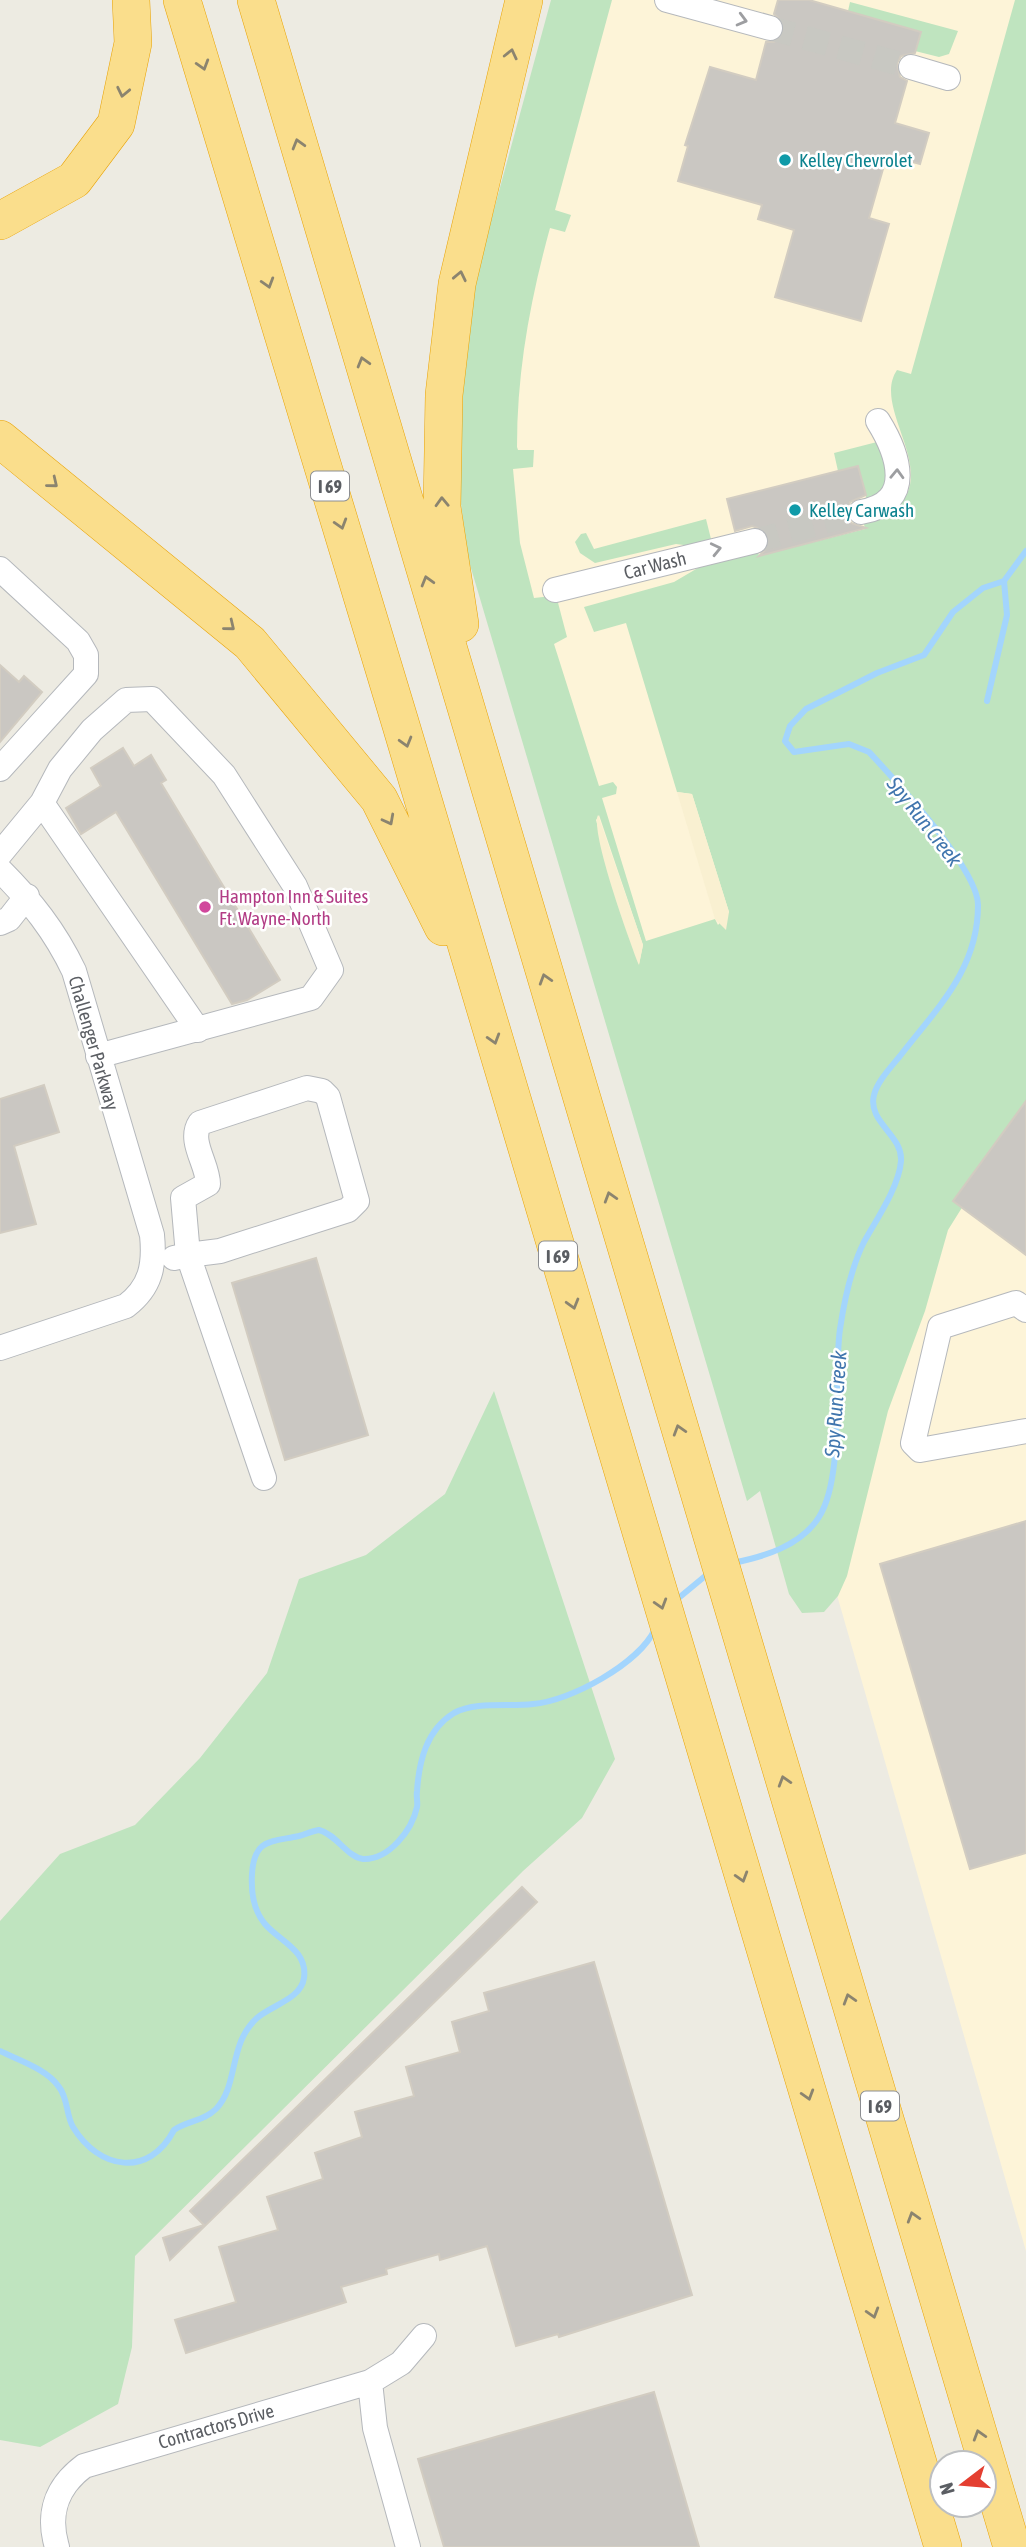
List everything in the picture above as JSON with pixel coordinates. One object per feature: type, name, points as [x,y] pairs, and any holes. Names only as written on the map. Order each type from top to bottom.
[{"type":"highway","points":[[0,221],[74,180],[116,124],[133,43],[131,0]]},
{"type":"highway","name":"I 69","points":[[182,0],[943,2547]]},
{"type":"highway","name":"I 69","points":[[256,0],[1012,2547]]},
{"type":"highway","points":[[481,764],[442,508],[444,396],[457,284],[524,0]]},
{"type":"highway","points":[[0,439],[250,643],[379,799],[442,925],[475,974]]},
{"type":"street","points":[[667,0],[770,28]]},
{"type":"street","points":[[911,67],[948,78]]},
{"type":"street","points":[[862,512],[882,505],[896,491],[899,468],[893,444],[878,421]]},
{"type":"street","name":"Car Wash","points":[[555,590],[755,541]]},
{"type":"street","points":[[0,569],[78,640],[86,655],[86,674],[0,769]]},
{"type":"street","points":[[0,854],[41,803],[60,769],[92,730],[126,700],[152,699],[224,775],[295,886],[331,970],[311,998],[98,1056]]},
{"type":"street","points":[[41,803],[198,1030]]},
{"type":"street","name":"Challenger Parkway","points":[[0,870],[27,896],[58,937],[74,971],[152,1236],[153,1262]]},
{"type":"street","points":[[0,923],[9,919],[27,896]]},
{"type":"street","points":[[0,1348],[126,1306],[142,1294],[153,1262],[188,1255],[220,1251],[348,1210],[357,1200],[328,1097],[323,1091],[307,1088],[200,1122],[196,1129],[197,1143],[208,1184],[183,1198],[188,1255],[264,1478]]},
{"type":"street","points":[[1026,1310],[1016,1303],[940,1327],[913,1443],[920,1450],[1026,1431]]},
{"type":"street","name":"Contractors Drive","points":[[57,2547],[52,2522],[54,2504],[61,2488],[83,2466],[370,2382],[401,2363],[424,2336]]},
{"type":"street","points":[[370,2382],[374,2428],[408,2547]]},
{"type":"shaded area","points":[[574,0],[1026,0],[788,1437],[485,529]]},
{"type":"shaded area","points":[[1026,1098],[1026,2251],[824,1550],[926,1250]]},
{"type":"green space","points":[[551,0],[612,0],[555,210],[571,215],[565,232],[550,228],[526,336],[519,391],[517,447],[518,450],[534,450],[533,467],[513,469],[520,543],[534,598],[552,596],[557,599],[567,637],[554,644],[599,786],[613,782],[617,787],[616,794],[602,798],[646,941],[715,919],[718,925],[729,912],[692,794],[677,792],[626,623],[594,632],[584,607],[674,582],[708,562],[757,548],[759,556],[865,529],[864,524],[893,510],[908,493],[911,473],[893,408],[891,388],[897,370],[911,374],[1015,0],[1026,0],[1026,1105],[948,1230],[925,1311],[888,1411],[847,1576],[838,1596],[824,1612],[802,1613],[789,1594],[760,1491],[747,1501],[468,558],[458,481],[456,430],[471,294]],"holes":[[[599,815],[643,945],[639,964],[621,913],[596,820]]]},
{"type":"green space","points":[[850,2],[958,31],[949,54],[939,57],[915,51],[920,32],[848,11]]},
{"type":"green space","points":[[877,442],[883,445],[887,488],[867,501],[858,466],[838,471],[834,453]]},
{"type":"green space","points":[[706,519],[711,539],[706,548],[676,544],[595,563],[580,553],[575,542],[581,534],[586,533],[594,549]]},
{"type":"green space","points":[[494,1391],[615,1759],[582,1818],[523,1871],[135,2256],[132,2347],[118,2404],[40,2447],[0,2440],[0,1921],[60,1854],[135,1825],[200,1758],[267,1673],[299,1579],[366,1555],[445,1494]]},
{"type":"sand","points":[[677,792],[692,794],[729,912],[726,930],[715,919]]},
{"type":"sand","points":[[598,815],[643,945],[639,965],[605,864],[597,825]]},
{"type":"building","name":"Kelley Chevrolet","points":[[778,0],[809,0],[921,32],[915,53],[901,56],[897,63],[900,77],[907,81],[895,123],[929,133],[920,164],[887,155],[869,218],[889,224],[861,321],[775,297],[794,230],[758,219],[762,205],[678,181],[688,146],[685,145],[710,67],[756,80],[766,42],[774,42],[784,33],[784,24],[774,14]]},
{"type":"building","name":"Kelley Carwash","points":[[858,466],[866,495],[850,502],[847,516],[851,523],[866,528],[759,556],[769,546],[766,531],[752,526],[735,531],[727,499]]},
{"type":"building","points":[[0,665],[19,682],[24,676],[42,692],[0,742]]},
{"type":"building","name":"Hampton Inn & Suites Ft. Wayne-North","points":[[123,748],[134,766],[151,755],[166,780],[161,783],[280,980],[247,1000],[232,1004],[116,812],[81,834],[66,808],[101,786],[91,768]]},
{"type":"building","points":[[44,1085],[59,1132],[14,1146],[36,1224],[0,1233],[0,1099]]},
{"type":"building","points":[[1026,1101],[1026,1255],[953,1201]]},
{"type":"building","points":[[316,1258],[368,1435],[285,1460],[232,1283]]},
{"type":"building","points":[[1026,1521],[1026,1853],[970,1869],[880,1564]]},
{"type":"building","points":[[522,1887],[537,1902],[170,2260],[163,2238],[204,2225],[190,2211]]},
{"type":"building","points":[[594,1962],[692,2295],[559,2337],[558,2334],[516,2346],[487,2246],[440,2260],[439,2254],[386,2269],[387,2274],[341,2287],[346,2302],[186,2353],[175,2320],[236,2302],[219,2247],[278,2230],[267,2197],[323,2179],[315,2153],[362,2137],[355,2112],[414,2096],[406,2067],[460,2052],[452,2022],[489,2011],[484,1993]]},
{"type":"building","points":[[654,2392],[699,2547],[444,2547],[418,2459]]},
{"type":"waterway","name":"Spy Run Creek","points":[[987,701],[1007,615],[1004,581],[1026,551]]},
{"type":"waterway","name":"Spy Run Creek","points":[[733,1563],[792,1543],[819,1517],[827,1499],[835,1452],[838,1349],[846,1296],[864,1242],[892,1192],[901,1161],[897,1144],[876,1113],[874,1095],[885,1075],[941,1004],[963,969],[976,928],[978,905],[965,870],[950,848],[915,803],[869,752],[849,744],[794,752],[785,741],[790,726],[806,709],[877,673],[924,655],[953,612],[983,588],[1004,581]]},
{"type":"waterway","name":"Spy Run Creek","points":[[675,1601],[710,1572]]},
{"type":"waterway","name":"Spy Run Creek","points":[[0,2051],[32,2066],[54,2081],[62,2091],[73,2127],[96,2152],[110,2160],[124,2163],[151,2156],[164,2145],[174,2130],[216,2109],[228,2088],[237,2052],[248,2028],[263,2013],[292,1996],[302,1985],[302,1960],[265,1924],[255,1907],[253,1862],[261,1848],[273,1841],[319,1830],[357,1857],[363,1859],[382,1855],[398,1842],[410,1825],[417,1807],[422,1758],[431,1738],[444,1720],[463,1709],[533,1704],[584,1688],[634,1655],[655,1629]]},
{"type":"tunnel","points":[[770,28],[911,67]]},
{"type":"tunnel","points":[[755,541],[861,512]]},
{"type":"place","name":"Kelley Chevrolet","points":[[785,160]]},
{"type":"place","name":"Kelley Carwash","points":[[795,510]]},
{"type":"place","name":"Hampton Inn & Suites Ft. Wayne-North","points":[[205,907]]}]
